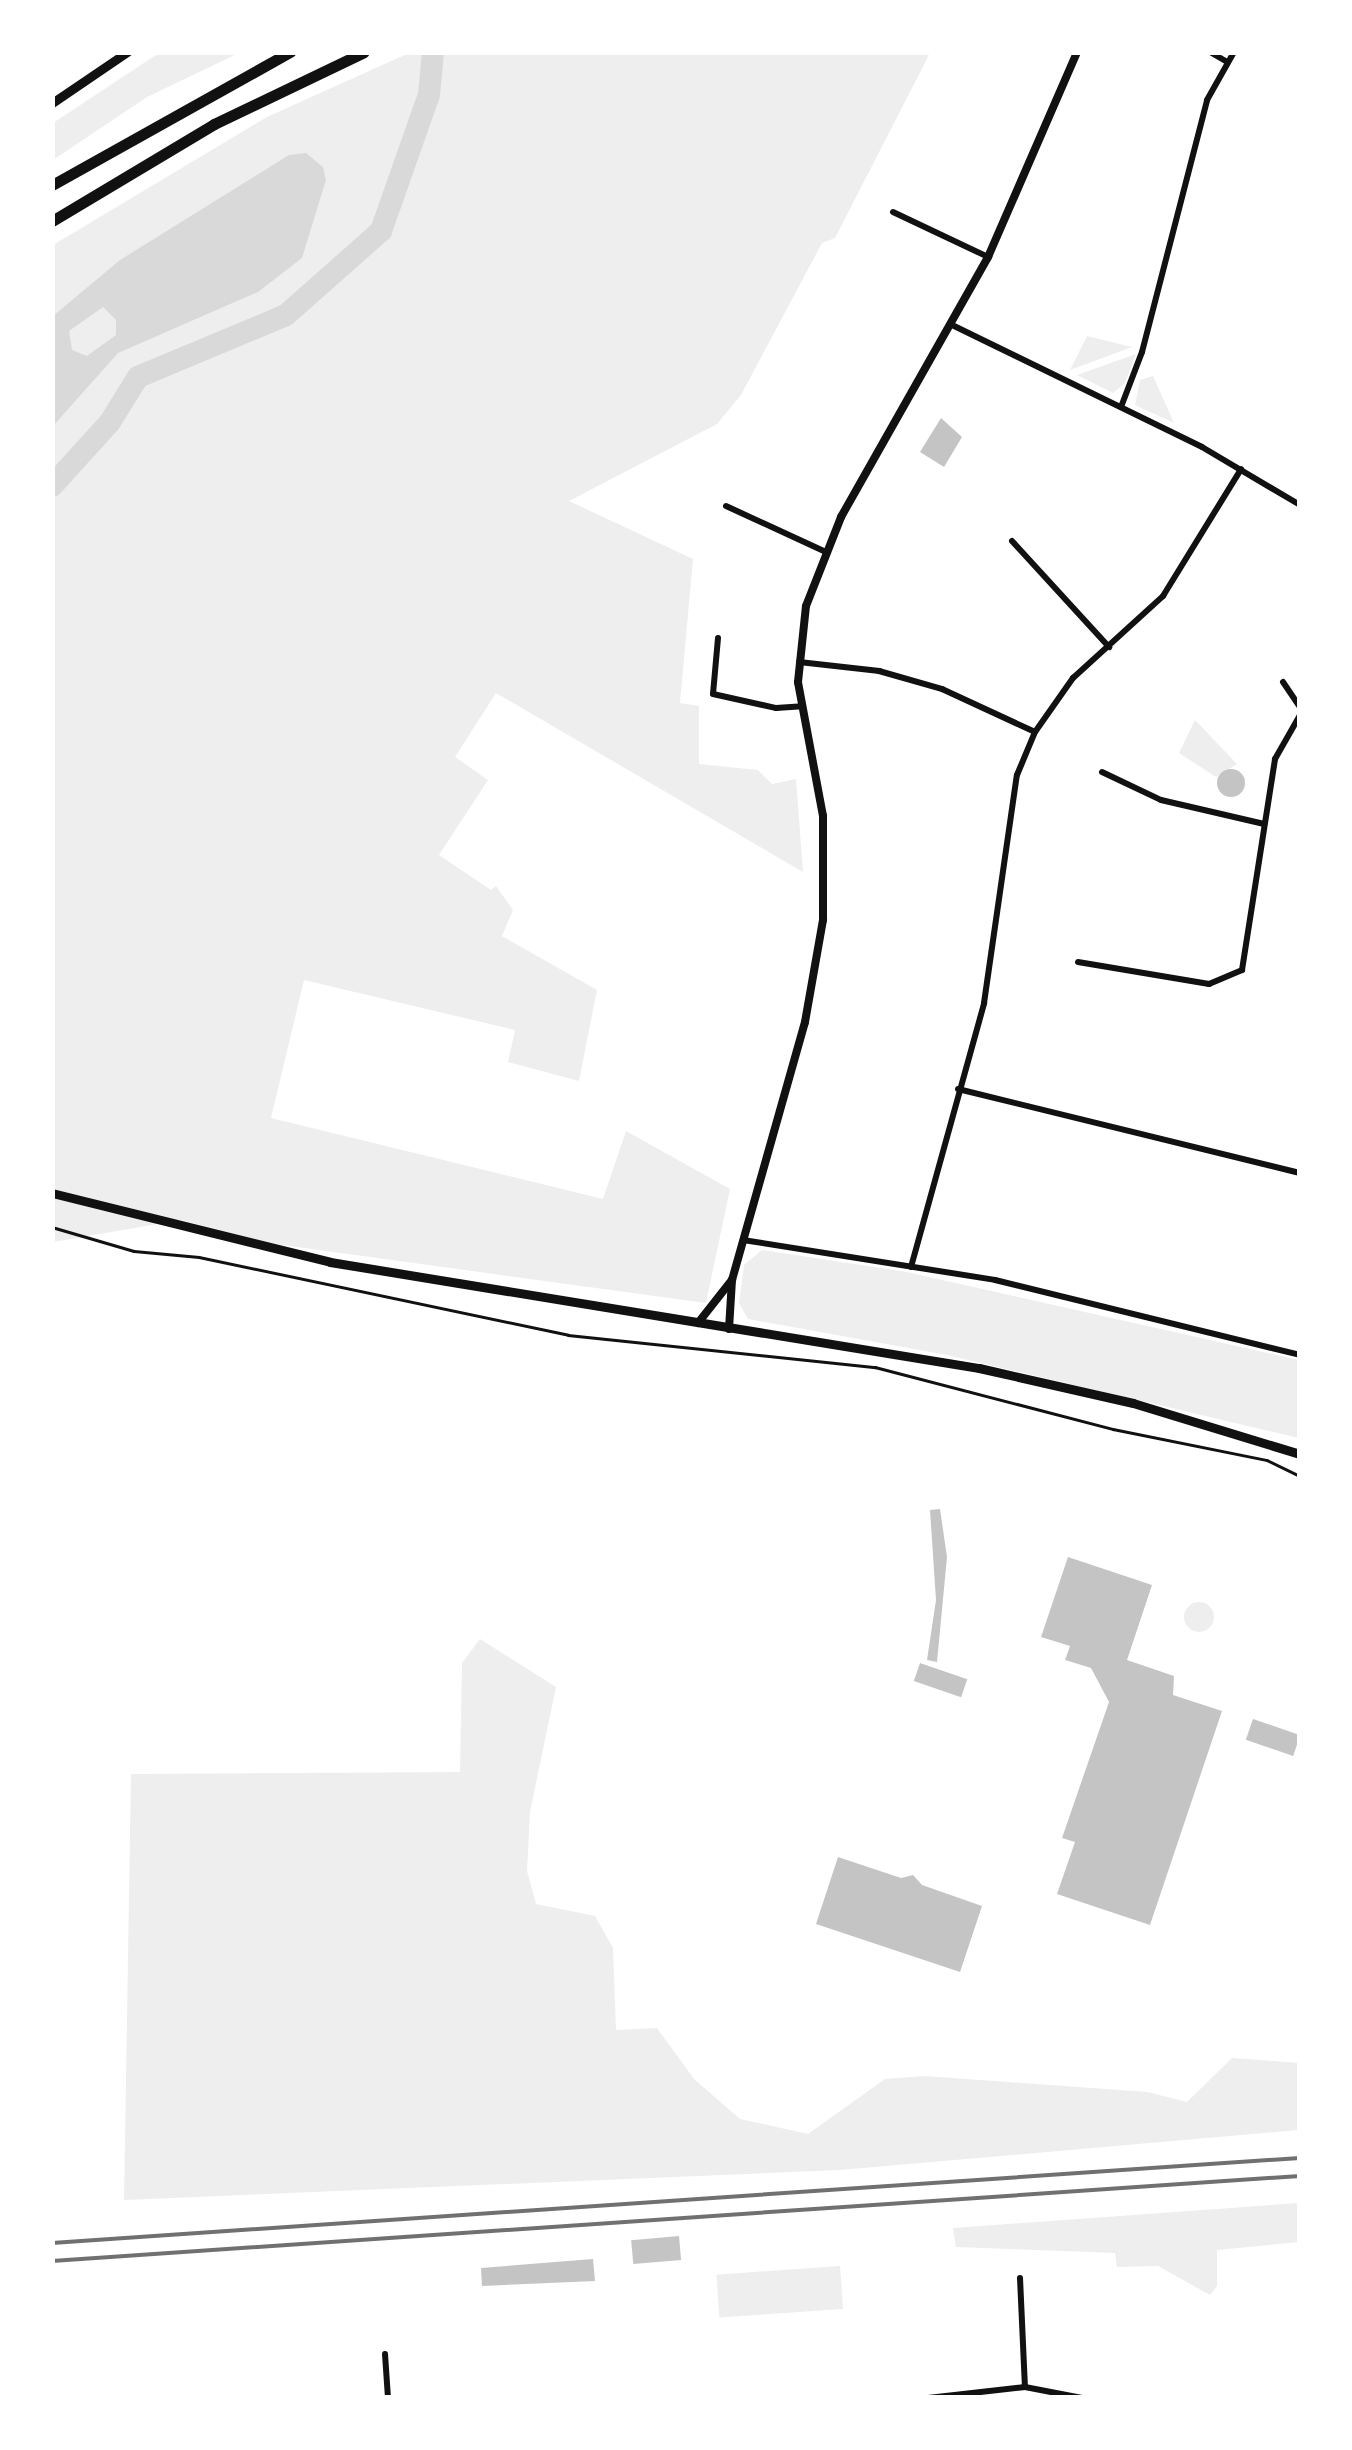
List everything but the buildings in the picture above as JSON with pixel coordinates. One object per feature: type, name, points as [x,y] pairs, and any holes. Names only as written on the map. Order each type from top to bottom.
[{"type":"highway","points":[[52,185],[290,52]]},
{"type":"highway","points":[[52,221],[214,124],[364,52]]},
{"type":"main road","points":[[52,103],[127,52]]},
{"type":"main road","points":[[52,1194],[266,1249],[998,1372],[1133,1403],[1300,1454]]},
{"type":"street","points":[[730,1328],[732,1280],[805,1022],[823,920],[822,816],[798,662],[806,606],[826,552],[988,257],[1077,52]]},
{"type":"street","points":[[1210,52],[1227,62]]},
{"type":"street","points":[[1120,407],[1142,352],[1206,100],[1234,52]]},
{"type":"street","points":[[893,212],[988,257]]},
{"type":"street","points":[[950,324],[1241,469],[1300,505]]},
{"type":"street","points":[[911,1267],[997,944],[1017,775],[1034,732],[1054,699],[1185,566],[1241,469]]},
{"type":"street","points":[[726,506],[826,552]]},
{"type":"street","points":[[1012,541],[1109,647]]},
{"type":"street","points":[[718,638],[713,694],[776,708],[802,706]]},
{"type":"street","points":[[798,662],[880,671],[942,689],[1034,732]]},
{"type":"street","points":[[1282,682],[1300,706]]},
{"type":"street","points":[[1078,962],[1192,983],[1232,979],[1248,951],[1276,759],[1300,715]]},
{"type":"street","points":[[1102,772],[1160,800],[1264,824]]},
{"type":"street","points":[[958,1090],[1300,1174]]},
{"type":"street","points":[[742,1240],[995,1280],[1300,1355]]},
{"type":"street","points":[[698,1324],[732,1280]]},
{"type":"street","points":[[1020,2278],[1025,2387]]},
{"type":"street","points":[[385,2354],[388,2398]]},
{"type":"street","points":[[928,2398],[1025,2387],[1082,2398]]},
{"type":"path","points":[[52,1227],[134,1251],[199,1258],[568,1335],[875,1367],[1113,1429],[1267,1460],[1300,1476]]},
{"type":"shaded area","points":[[159,53],[239,53],[147,97],[53,160],[53,123]]},
{"type":"shaded area","points":[[409,53],[930,53],[835,238],[822,243],[741,395],[717,424],[569,501],[693,559],[680,703],[699,706],[699,764],[758,770],[772,784],[796,779],[803,872],[496,693],[455,757],[488,780],[439,855],[491,890],[496,886],[513,910],[502,936],[597,990],[579,1081],[508,1062],[515,1030],[304,980],[271,1118],[603,1199],[626,1131],[730,1189],[706,1303],[275,1244],[181,1220],[53,1242],[53,245],[267,117]]},
{"type":"shaded area","points":[[306,153],[323,167],[326,180],[302,258],[258,292],[118,353],[53,426],[53,316],[120,260],[289,155]],"holes":[[[103,307],[116,320],[116,335],[87,356],[72,350],[69,331]]]},
{"type":"shaded area","points":[[1087,336],[1132,347],[1070,370]]},
{"type":"shaded area","points":[[1136,354],[1125,383],[1113,393],[1077,375]]},
{"type":"shaded area","points":[[1153,376],[1174,423],[1135,405],[1140,380]]},
{"type":"shaded area","points":[[1195,720],[1237,764],[1216,777],[1179,753]]},
{"type":"shaded area","points":[[762,1250],[907,1272],[1299,1360],[1299,1438],[947,1355],[748,1319],[739,1303],[744,1265]]},
{"type":"shaded area","points":[[1199,1602],[1210,1606],[1214,1617],[1210,1628],[1199,1632],[1188,1628],[1184,1617],[1188,1606]]},
{"type":"shaded area","points":[[480,1639],[556,1687],[530,1812],[527,1871],[536,1904],[595,1916],[613,1948],[616,2030],[657,2028],[694,2079],[740,2119],[808,2134],[885,2079],[925,2076],[1147,2092],[1187,2102],[1232,2058],[1299,2063],[1299,2130],[840,2170],[124,2200],[131,1774],[460,1772],[462,1663]]},
{"type":"shaded area","points":[[1299,2203],[1299,2242],[1217,2250],[1217,2286],[1210,2295],[1158,2266],[1117,2267],[1115,2253],[956,2247],[953,2228]]},
{"type":"shaded area","points":[[840,2266],[843,2309],[719,2318],[716,2275]]},
{"type":"waterway","points":[[52,486],[110,422],[138,377],[286,315],[381,231],[429,95],[433,52]]},
{"type":"railway","points":[[52,2243],[1300,2158]]},
{"type":"railway","points":[[52,2261],[1300,2176]]}]
